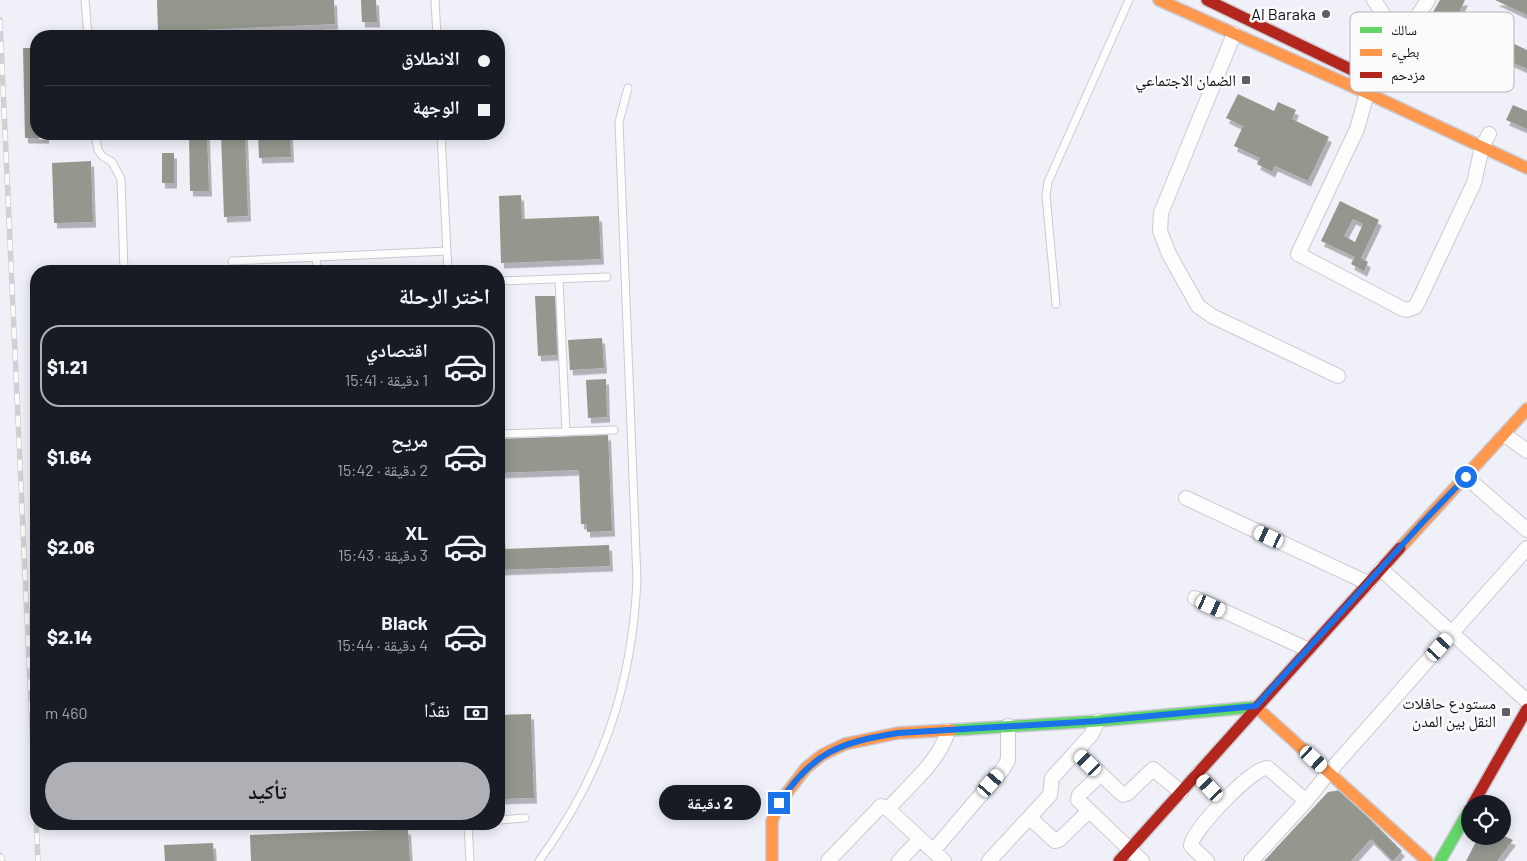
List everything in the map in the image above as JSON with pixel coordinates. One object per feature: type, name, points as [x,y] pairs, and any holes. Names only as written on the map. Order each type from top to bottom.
[{"type":"street","points":[[1159,0],[1350,85]]},
{"type":"street","points":[[1207,0],[1350,69]]},
{"type":"street","points":[[1374,0],[1382,12]]},
{"type":"street","points":[[1420,12],[1428,0]]},
{"type":"street","points":[[1234,34],[1161,213],[1160,231],[1169,254],[1198,306],[1212,316],[1338,376]]},
{"type":"street","points":[[1489,134],[1482,146],[1474,183],[1420,300],[1415,307],[1407,310],[1401,308],[1298,254],[1357,129],[1367,93],[1482,146],[1527,168]]},
{"type":"street","points":[[1119,861],[1307,649],[1527,409]]},
{"type":"street","points":[[1505,435],[1527,452]]},
{"type":"street","points":[[1466,477],[1527,530]]},
{"type":"street","points":[[1186,498],[1368,583]]},
{"type":"street","points":[[1251,861],[1306,801],[1329,772],[1527,548]]},
{"type":"street","points":[[1382,569],[1527,701]]},
{"type":"street","points":[[1195,598],[1307,649]]},
{"type":"street","points":[[772,861],[772,821],[779,803],[801,774],[822,755],[845,744],[898,733],[1098,721],[1256,706],[1427,861]]},
{"type":"street","points":[[1478,795],[1527,709]]},
{"type":"street","points":[[989,861],[1050,795],[1052,778],[1091,735],[1098,721]]},
{"type":"street","points":[[933,851],[1003,769],[1008,760],[1008,726]]},
{"type":"street","points":[[888,809],[937,756],[944,744],[948,731]]},
{"type":"street","points":[[1077,752],[1123,794],[1128,793],[1153,769],[1181,792]]},
{"type":"street","points":[[1207,861],[1193,848],[1190,842],[1223,801],[1264,766],[1306,801]]},
{"type":"street","points":[[1198,774],[1223,801]]},
{"type":"street","points":[[1100,775],[1077,798],[1142,861]]},
{"type":"street","points":[[828,861],[878,807],[883,806],[944,861]]},
{"type":"street","points":[[1030,818],[1054,841],[1064,836],[1089,811]]},
{"type":"street","points":[[1440,861],[1461,825]]},
{"type":"street","points":[[899,861],[919,840]]},
{"type":"lane","points":[[85,0],[88,30]]},
{"type":"lane","points":[[435,0],[437,30]]},
{"type":"lane","points":[[1056,304],[1046,195],[1048,182],[1129,0]]},
{"type":"lane","points":[[538,861],[569,819],[606,741],[630,658],[637,580],[619,122],[628,88]]},
{"type":"lane","points":[[96,140],[98,150],[102,156],[112,162],[121,179],[124,265]]},
{"type":"lane","points":[[441,140],[448,265]]},
{"type":"lane","points":[[232,261],[447,251]]},
{"type":"lane","points":[[316,257],[317,265]]},
{"type":"lane","points":[[505,281],[607,277]]},
{"type":"lane","points":[[559,279],[566,432]]},
{"type":"lane","points":[[505,434],[614,430]]},
{"type":"lane","points":[[505,820],[525,818]]},
{"type":"lane","points":[[468,830],[470,861]]},
{"type":"building","points":[[157,0],[334,0],[335,24],[202,30],[158,30]]},
{"type":"building","points":[[361,0],[376,0],[377,22],[362,22]]},
{"type":"building","points":[[1440,0],[1465,0],[1459,12],[1433,12]]},
{"type":"building","points":[[1495,0],[1527,0],[1527,15]]},
{"type":"building","points":[[1514,44],[1527,50],[1527,69],[1514,63]]},
{"type":"building","points":[[23,48],[30,48],[30,138],[25,138]]},
{"type":"building","points":[[1238,94],[1274,111],[1278,102],[1296,110],[1292,119],[1329,137],[1308,181],[1275,166],[1272,172],[1257,164],[1260,158],[1234,146],[1243,126],[1226,118]]},
{"type":"building","points":[[1513,105],[1527,111],[1527,129],[1506,120]]},
{"type":"building","points":[[189,140],[207,140],[209,191],[190,191]]},
{"type":"building","points":[[221,140],[245,140],[248,216],[224,217]]},
{"type":"building","points":[[258,140],[290,140],[291,157],[259,158]]},
{"type":"building","points":[[162,153],[174,153],[174,183],[162,183]]},
{"type":"building","points":[[91,161],[93,222],[54,223],[52,163]]},
{"type":"building","points":[[521,195],[522,219],[599,216],[601,259],[501,263],[499,196]]},
{"type":"building","points":[[1340,201],[1379,220],[1361,258],[1368,262],[1364,271],[1351,264],[1355,257],[1321,241]],"holes":[[[1353,219],[1363,224],[1355,242],[1344,236]]]},
{"type":"building","points":[[535,296],[555,296],[557,355],[538,356]]},
{"type":"building","points":[[602,338],[604,368],[570,370],[568,340]]},
{"type":"building","points":[[606,379],[607,417],[588,418],[586,380]]},
{"type":"building","points":[[608,435],[612,531],[587,532],[587,524],[581,524],[579,470],[505,473],[505,439]]},
{"type":"building","points":[[609,545],[610,566],[505,570],[505,549]]},
{"type":"building","points":[[531,714],[534,798],[505,799],[505,715]]},
{"type":"building","points":[[1341,790],[1402,851],[1393,861],[1371,839],[1351,861],[1264,861],[1328,792]]},
{"type":"building","points":[[408,830],[410,861],[251,861],[250,835]]},
{"type":"building","points":[[213,843],[214,861],[165,861],[164,845]]},
{"type":"building","points":[[1474,845],[1509,845],[1497,861],[1466,861]]},
{"type":"railway","points":[[0,20],[30,684]]},
{"type":"railway","points":[[37,830],[38,861]]},
{"type":"railway","points":[[0,855],[3,861]]},
{"type":"traffic: fast","points":[[952,730],[1098,721],[1256,707]]},
{"type":"traffic: fast","points":[[1440,861],[1461,825]]},
{"type":"traffic: slow","points":[[1159,0],[1350,85]]},
{"type":"traffic: slow","points":[[1365,92],[1527,168]]},
{"type":"traffic: slow","points":[[1400,548],[1527,409]]},
{"type":"traffic: slow","points":[[1256,707],[1427,861]]},
{"type":"traffic: slow","points":[[772,861],[772,821],[779,803],[806,768],[822,755],[845,744],[898,733],[952,730]]},
{"type":"traffic: jam","points":[[1207,0],[1350,69]]},
{"type":"traffic: jam","points":[[1119,861],[1400,548]]},
{"type":"traffic: jam","points":[[1478,795],[1527,709]]},
{"type":"place","name":"Al Baraka","points":[[1326,14]]},
{"type":"place","name":"الضمان الاجتماعي","points":[[1246,80]]},
{"type":"place","name":"مستودع حافلات النقل بين المدن","points":[[1506,712]]},
{"type":"route","points":[[779,803],[791,784],[822,755],[845,744],[870,738],[898,733],[1098,721],[1256,706],[1466,477]]}]
